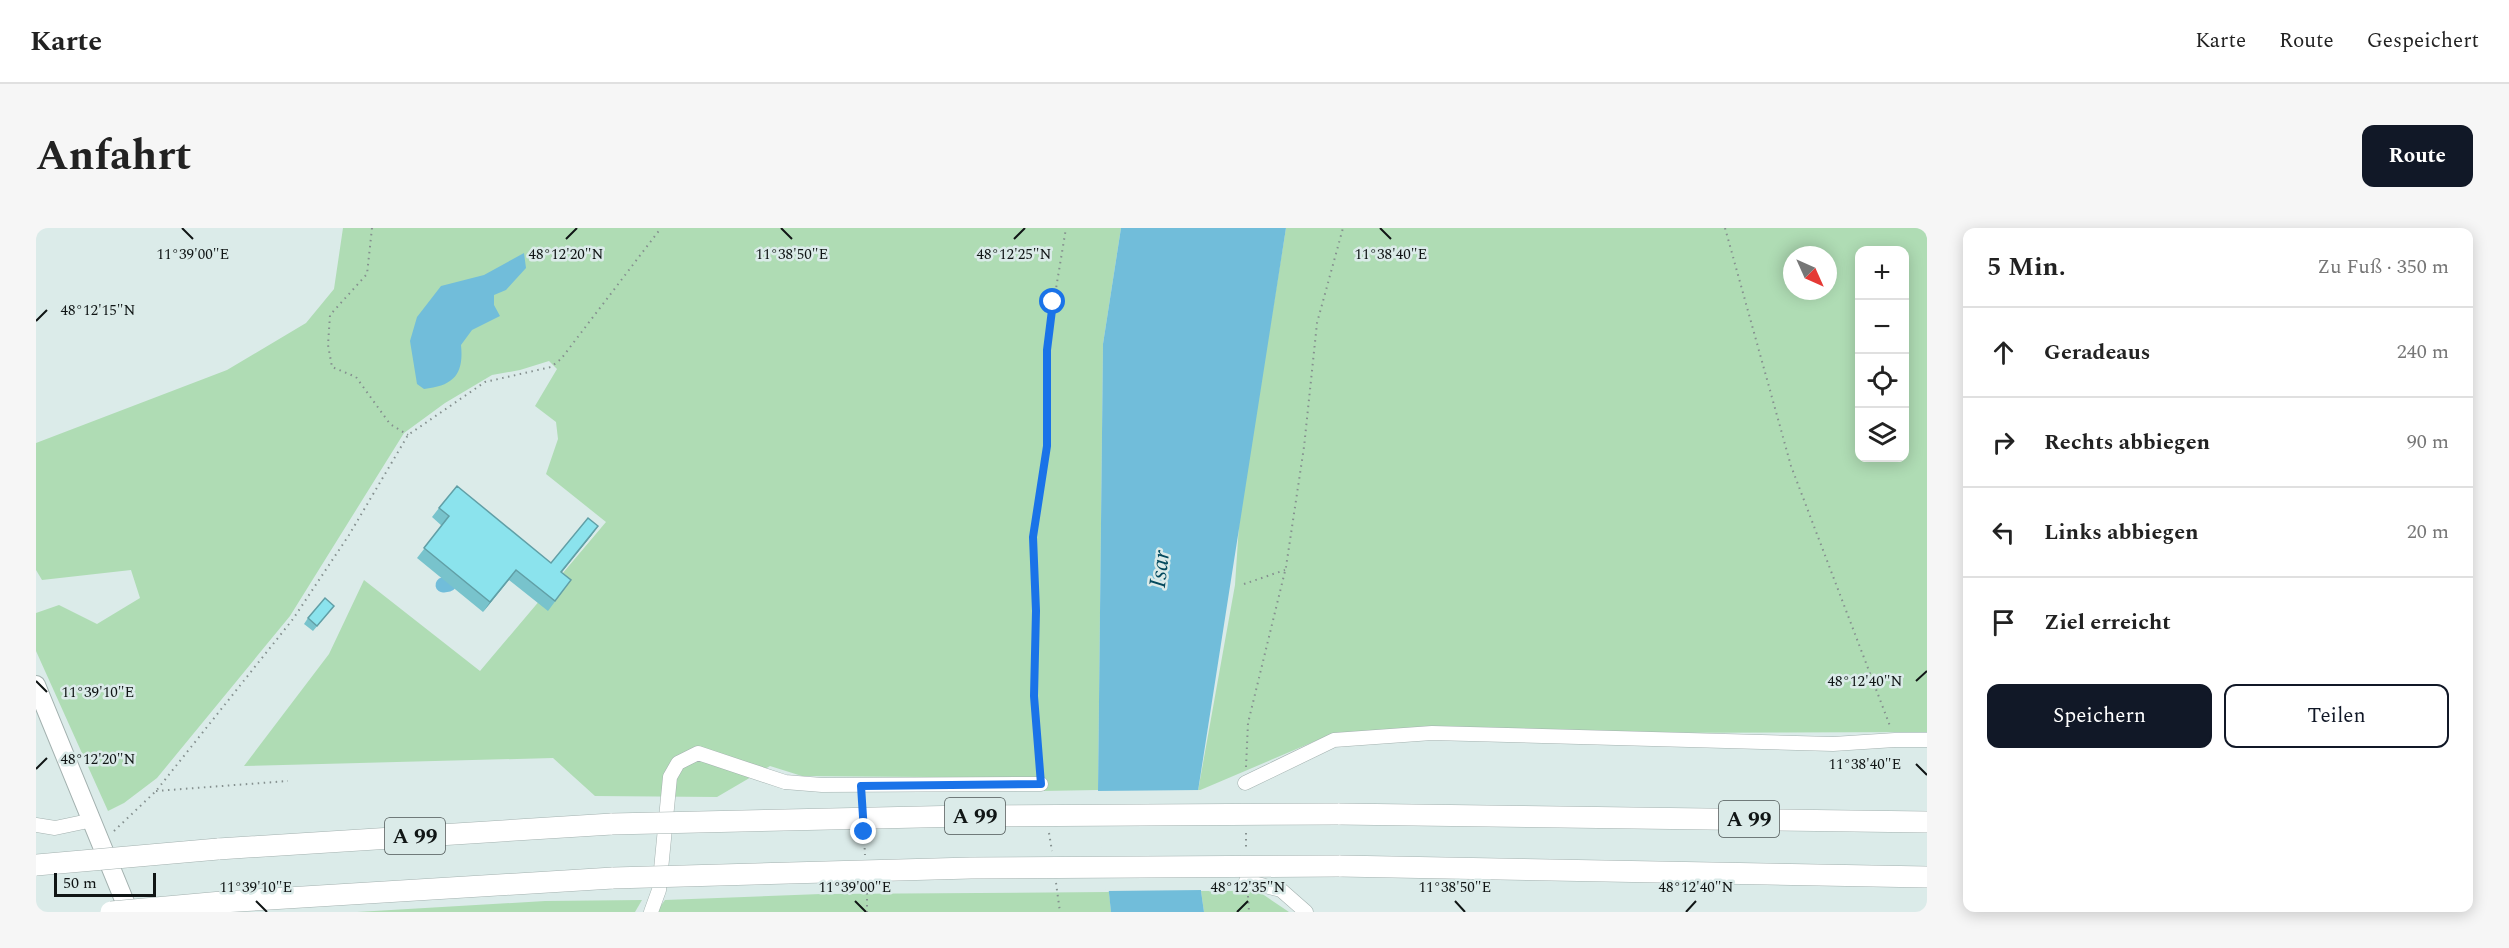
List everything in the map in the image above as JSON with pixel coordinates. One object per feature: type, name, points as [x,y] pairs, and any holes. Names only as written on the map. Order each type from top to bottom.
[{"type":"highway","name":"A 99","points":[[36,866],[218,849],[612,824],[954,816],[1338,814],[1927,822]]},
{"type":"highway","name":"A 99","points":[[111,912],[222,902],[613,878],[1054,868],[1339,866],[1927,877]]},
{"type":"main road","points":[[36,685],[129,912]]},
{"type":"lane","points":[[1245,783],[1334,740],[1432,733],[1833,744],[1927,740]]},
{"type":"lane","points":[[651,912],[659,890],[670,777],[678,763],[698,753],[785,782],[822,786],[1041,784]]},
{"type":"lane","points":[[36,825],[55,828],[93,820]]},
{"type":"lane","points":[[1246,881],[1281,890],[1306,912]]},
{"type":"path","points":[[372,228],[367,274],[330,315],[328,345],[332,367],[356,377],[390,424],[408,435]]},
{"type":"path","points":[[100,838],[124,824],[156,791],[293,619],[349,535],[408,435],[485,382],[551,367],[556,363],[575,342],[660,228]]},
{"type":"path","points":[[1041,784],[1034,696],[1036,611],[1033,537],[1047,446],[1047,350],[1066,228]]},
{"type":"path","points":[[1245,783],[1248,723],[1285,570],[1304,447],[1317,323],[1343,228]]},
{"type":"path","points":[[1725,228],[1791,466],[1895,740]]},
{"type":"path","points":[[1244,584],[1285,570]]},
{"type":"path","points":[[156,791],[288,781]]},
{"type":"path","points":[[1048,824],[1060,912]]},
{"type":"path","points":[[1245,827],[1246,849]]},
{"type":"path","points":[[864,832],[865,855]]},
{"type":"path","points":[[867,878],[867,912]]},
{"type":"path","points":[[1246,881],[1249,912]]},
{"type":"green space","points":[[343,228],[1121,228],[1103,344],[1098,790],[1042,791],[1034,778],[802,776],[770,766],[717,797],[595,796],[553,758],[244,766],[329,654],[364,580],[480,671],[606,522],[546,474],[558,439],[556,422],[535,406],[557,369],[549,361],[520,370],[492,375],[445,403],[404,433],[290,616],[157,778],[124,803],[108,811],[36,651],[36,613],[59,605],[97,624],[140,598],[131,570],[42,580],[36,570],[36,443],[227,370],[306,323],[334,289]]},
{"type":"green space","points":[[1286,228],[1927,228],[1927,732],[1332,734],[1198,791],[1235,585],[1240,510]]},
{"type":"green space","points":[[1201,891],[1258,891],[1289,912],[1204,912]]},
{"type":"green space","points":[[1109,892],[1111,912],[656,912],[665,900],[821,894]]},
{"type":"green space","points":[[642,900],[635,912],[357,912],[545,901]]},
{"type":"water","name":"Isar","points":[[1121,228],[1286,228],[1198,791],[1201,891],[1204,912],[1111,912],[1098,790],[1103,344]]},
{"type":"water","points":[[524,253],[526,268],[506,290],[494,295],[494,305],[500,316],[472,330],[461,345],[461,364],[455,377],[443,385],[424,389],[417,384],[410,341],[417,317],[441,286],[484,275]]},
{"type":"pier","points":[[1201,790],[1204,890],[1106,891],[1095,791]]},
{"type":"building","points":[[457,486],[551,563],[588,518],[598,526],[561,572],[571,580],[555,601],[516,570],[490,602],[424,548],[449,516],[439,508]]},
{"type":"building","points":[[325,598],[334,606],[317,626],[308,618]]},
{"type":"waterway","points":[[443,585],[449,584]]},
{"type":"route","points":[[864,832],[861,786],[1041,784],[1034,696],[1036,611],[1033,537],[1047,446],[1049,391],[1047,350],[1053,302]]}]
